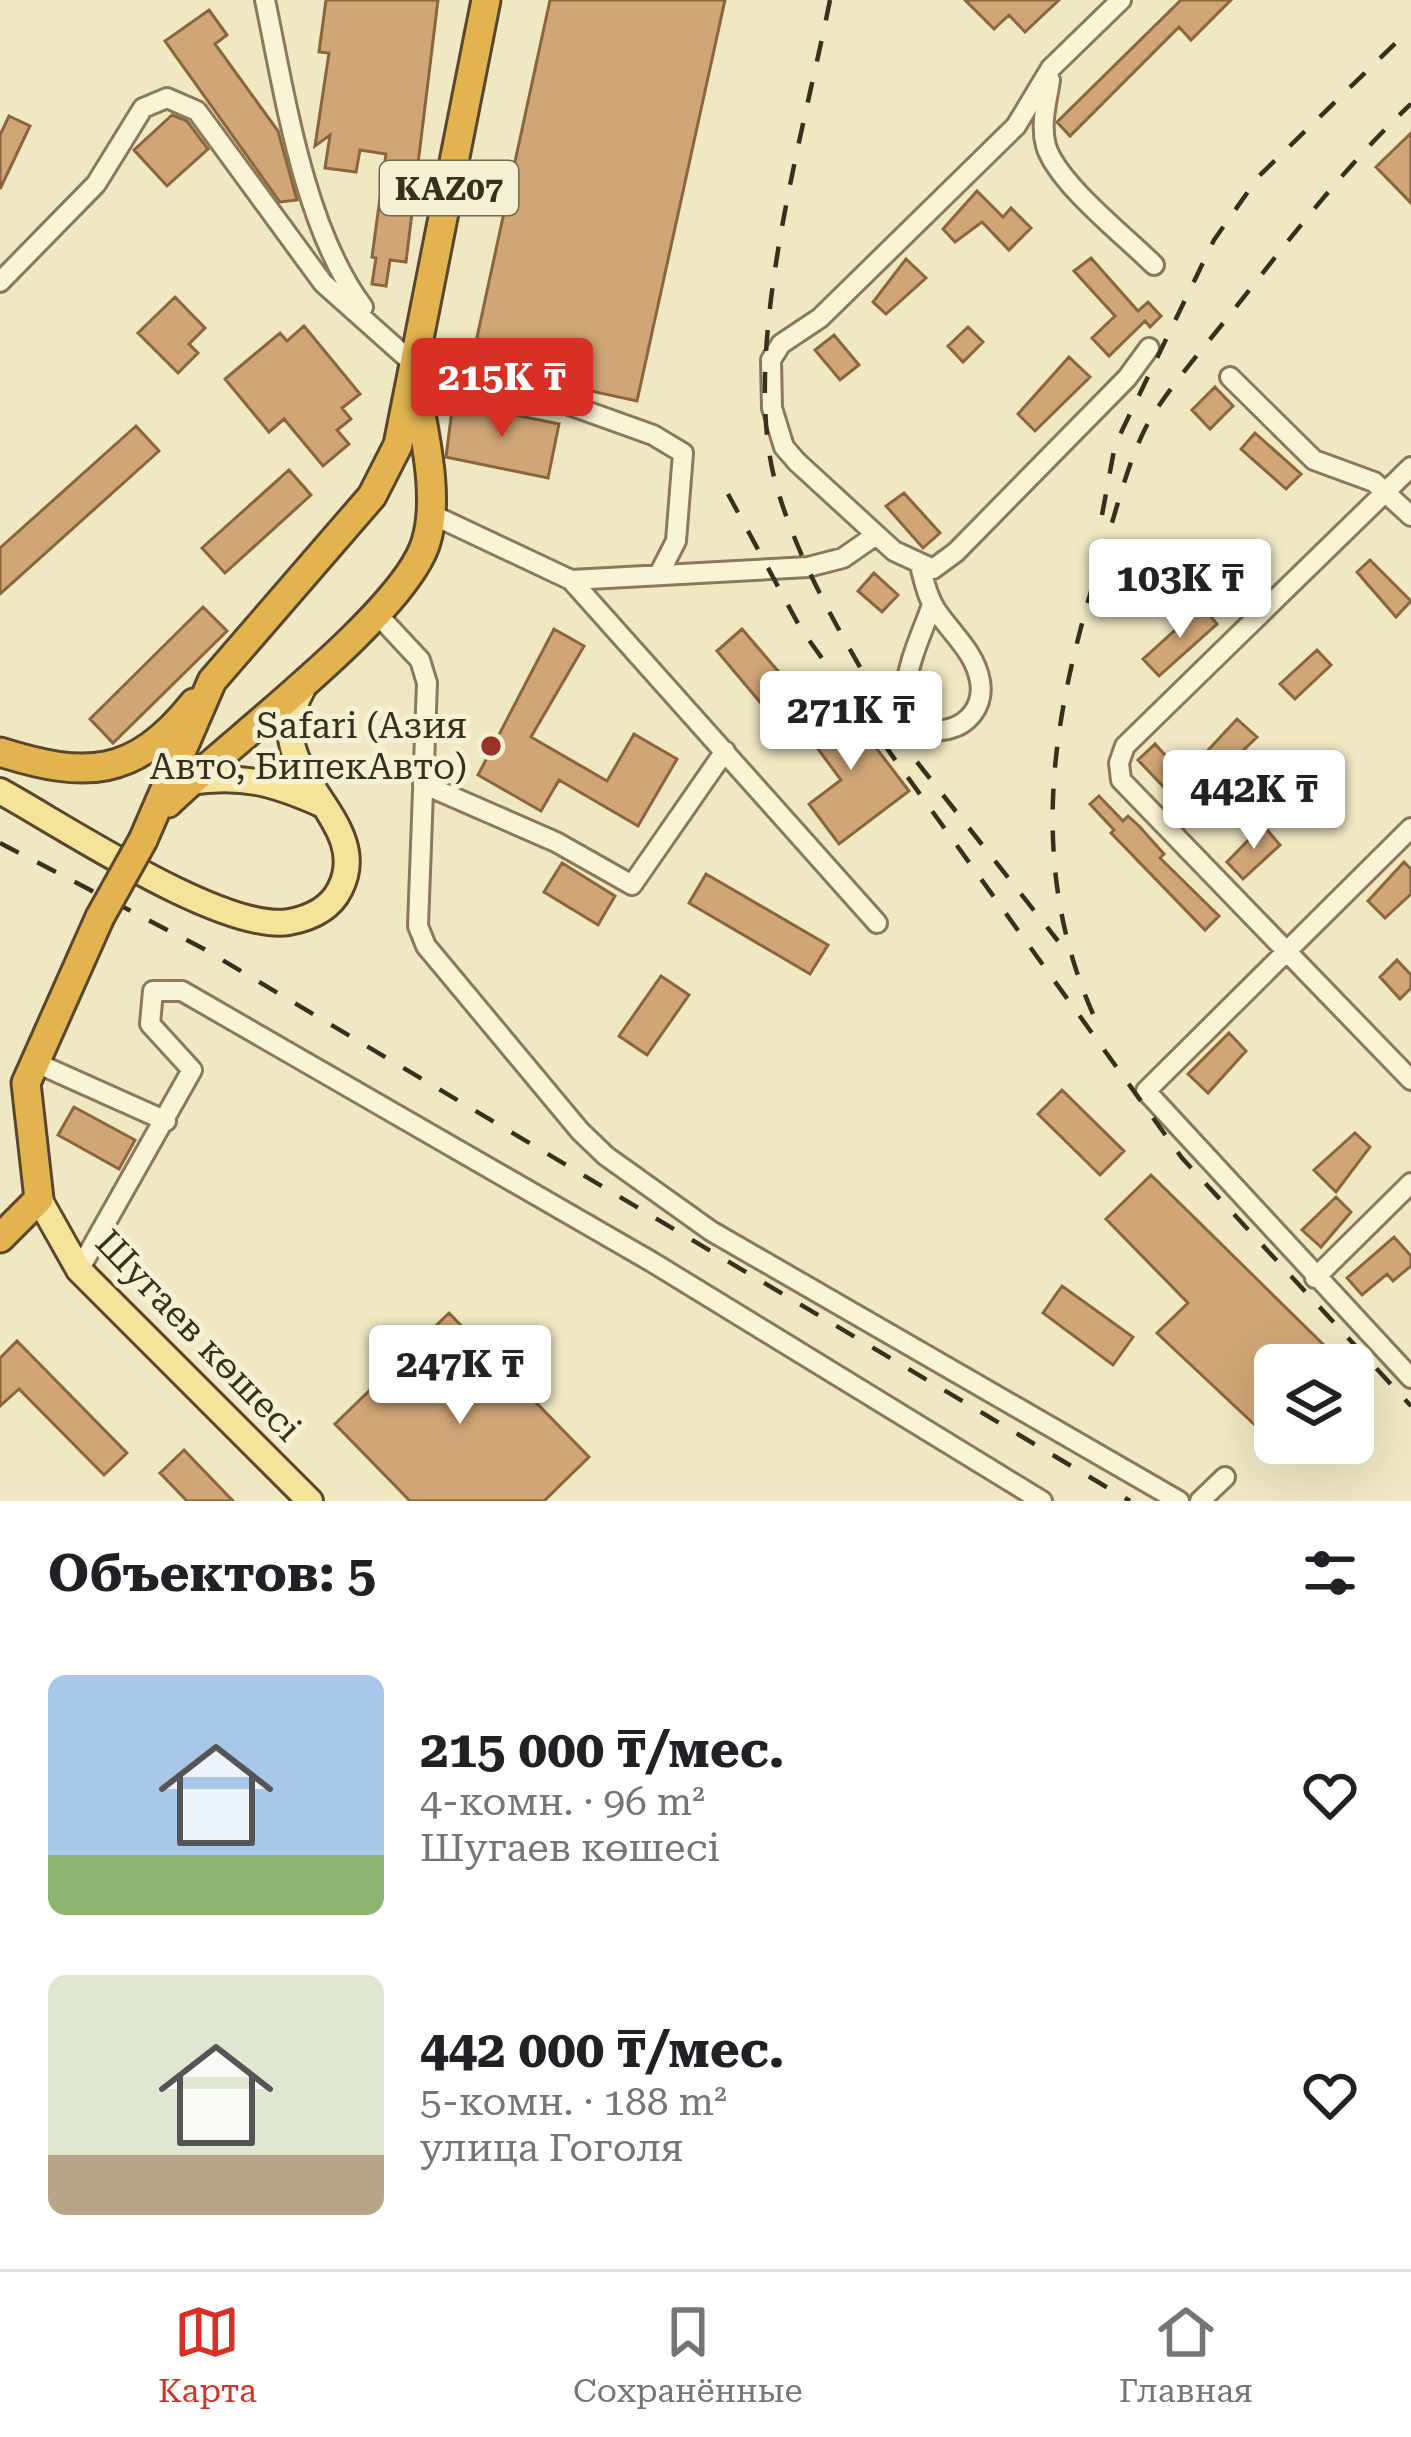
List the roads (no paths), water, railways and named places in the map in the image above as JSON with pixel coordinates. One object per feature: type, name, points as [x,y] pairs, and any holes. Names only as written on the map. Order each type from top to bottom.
[{"type":"highway","name":"Шугаев көшесі","points":[[39,1198],[26,1083],[32,1061],[100,917],[157,813],[212,681],[372,496],[398,446],[486,0]]},
{"type":"highway","name":"Шугаев көшесі","points":[[259,724],[376,613],[418,562],[431,514],[414,371]]},
{"type":"highway","points":[[372,496],[390,488],[410,493],[431,514]]},
{"type":"highway","points":[[212,681],[210,705],[220,720],[235,726],[259,724]]},
{"type":"highway","points":[[0,752],[79,772],[107,768],[155,745],[212,681]]},
{"type":"highway","name":"KAZ07","points":[[189,782],[259,724]]},
{"type":"highway","name":"Шугаев көшесі","points":[[157,813],[189,782]]},
{"type":"highway","points":[[0,1238],[39,1198]]},
{"type":"main road","points":[[0,791],[195,899],[238,917],[282,924],[325,908],[344,880],[349,861],[343,837],[292,747],[291,709],[310,675]]},
{"type":"main road","points":[[189,782],[233,775],[279,785],[321,804]]},
{"type":"main road","name":"Шугаев көшесі","points":[[39,1198],[80,1270],[310,1501]]},
{"type":"street","points":[[265,0],[290,122],[340,275],[414,371]]},
{"type":"street","points":[[1121,0],[1052,68],[1016,125],[820,318],[781,344],[771,360],[770,386],[784,447],[894,551],[933,569],[956,552],[1127,378],[1149,347]]},
{"type":"street","points":[[1052,68],[1042,128],[1047,150],[1059,170],[1154,265]]},
{"type":"street","points":[[0,282],[96,184],[143,108],[167,98],[197,111],[323,283],[388,340]]},
{"type":"street","points":[[1230,377],[1314,460],[1385,492],[1411,516]]},
{"type":"street","points":[[518,386],[653,435],[683,453],[676,541],[659,574]]},
{"type":"street","points":[[1411,467],[1125,746],[1119,763],[1121,781],[1411,1080]]},
{"type":"street","points":[[431,514],[571,580],[877,922]]},
{"type":"street","points":[[571,580],[808,566],[843,558],[876,535]]},
{"type":"street","points":[[920,566],[932,605],[973,659],[981,685],[975,712],[952,730],[930,731],[914,721],[908,705],[906,689],[932,605]]},
{"type":"street","points":[[376,613],[420,660],[427,683],[417,906],[426,946],[606,1156],[711,1231],[1179,1501]]},
{"type":"street","points":[[423,784],[556,842],[632,885],[725,751]]},
{"type":"street","points":[[1411,828],[1146,1091],[1411,1378]]},
{"type":"street","points":[[80,1270],[192,1070],[150,1024],[153,991],[182,991],[652,1262],[1042,1501]]},
{"type":"street","points":[[32,1061],[166,1120]]},
{"type":"street","points":[[1315,1278],[1411,1184]]},
{"type":"street","points":[[1200,1501],[1225,1477]]},
{"type":"railway","points":[[830,0],[779,246],[765,375],[767,435],[777,488],[804,559],[912,758]]},
{"type":"railway","points":[[1102,515],[1115,445],[1214,240],[1259,176],[1410,29]]},
{"type":"railway","points":[[1093,1014],[1071,954],[1058,895],[1054,778],[1073,661],[1132,459],[1154,413],[1182,374],[1318,205],[1411,104]]},
{"type":"railway","points":[[728,494],[801,629],[1182,1158],[1411,1406]]},
{"type":"railway","points":[[917,762],[1058,941]]},
{"type":"railway","points":[[0,843],[204,949],[1130,1501]]},
{"type":"place","name":"Safari (Азия Авто, БипекАвто)","points":[[491,746]]}]
